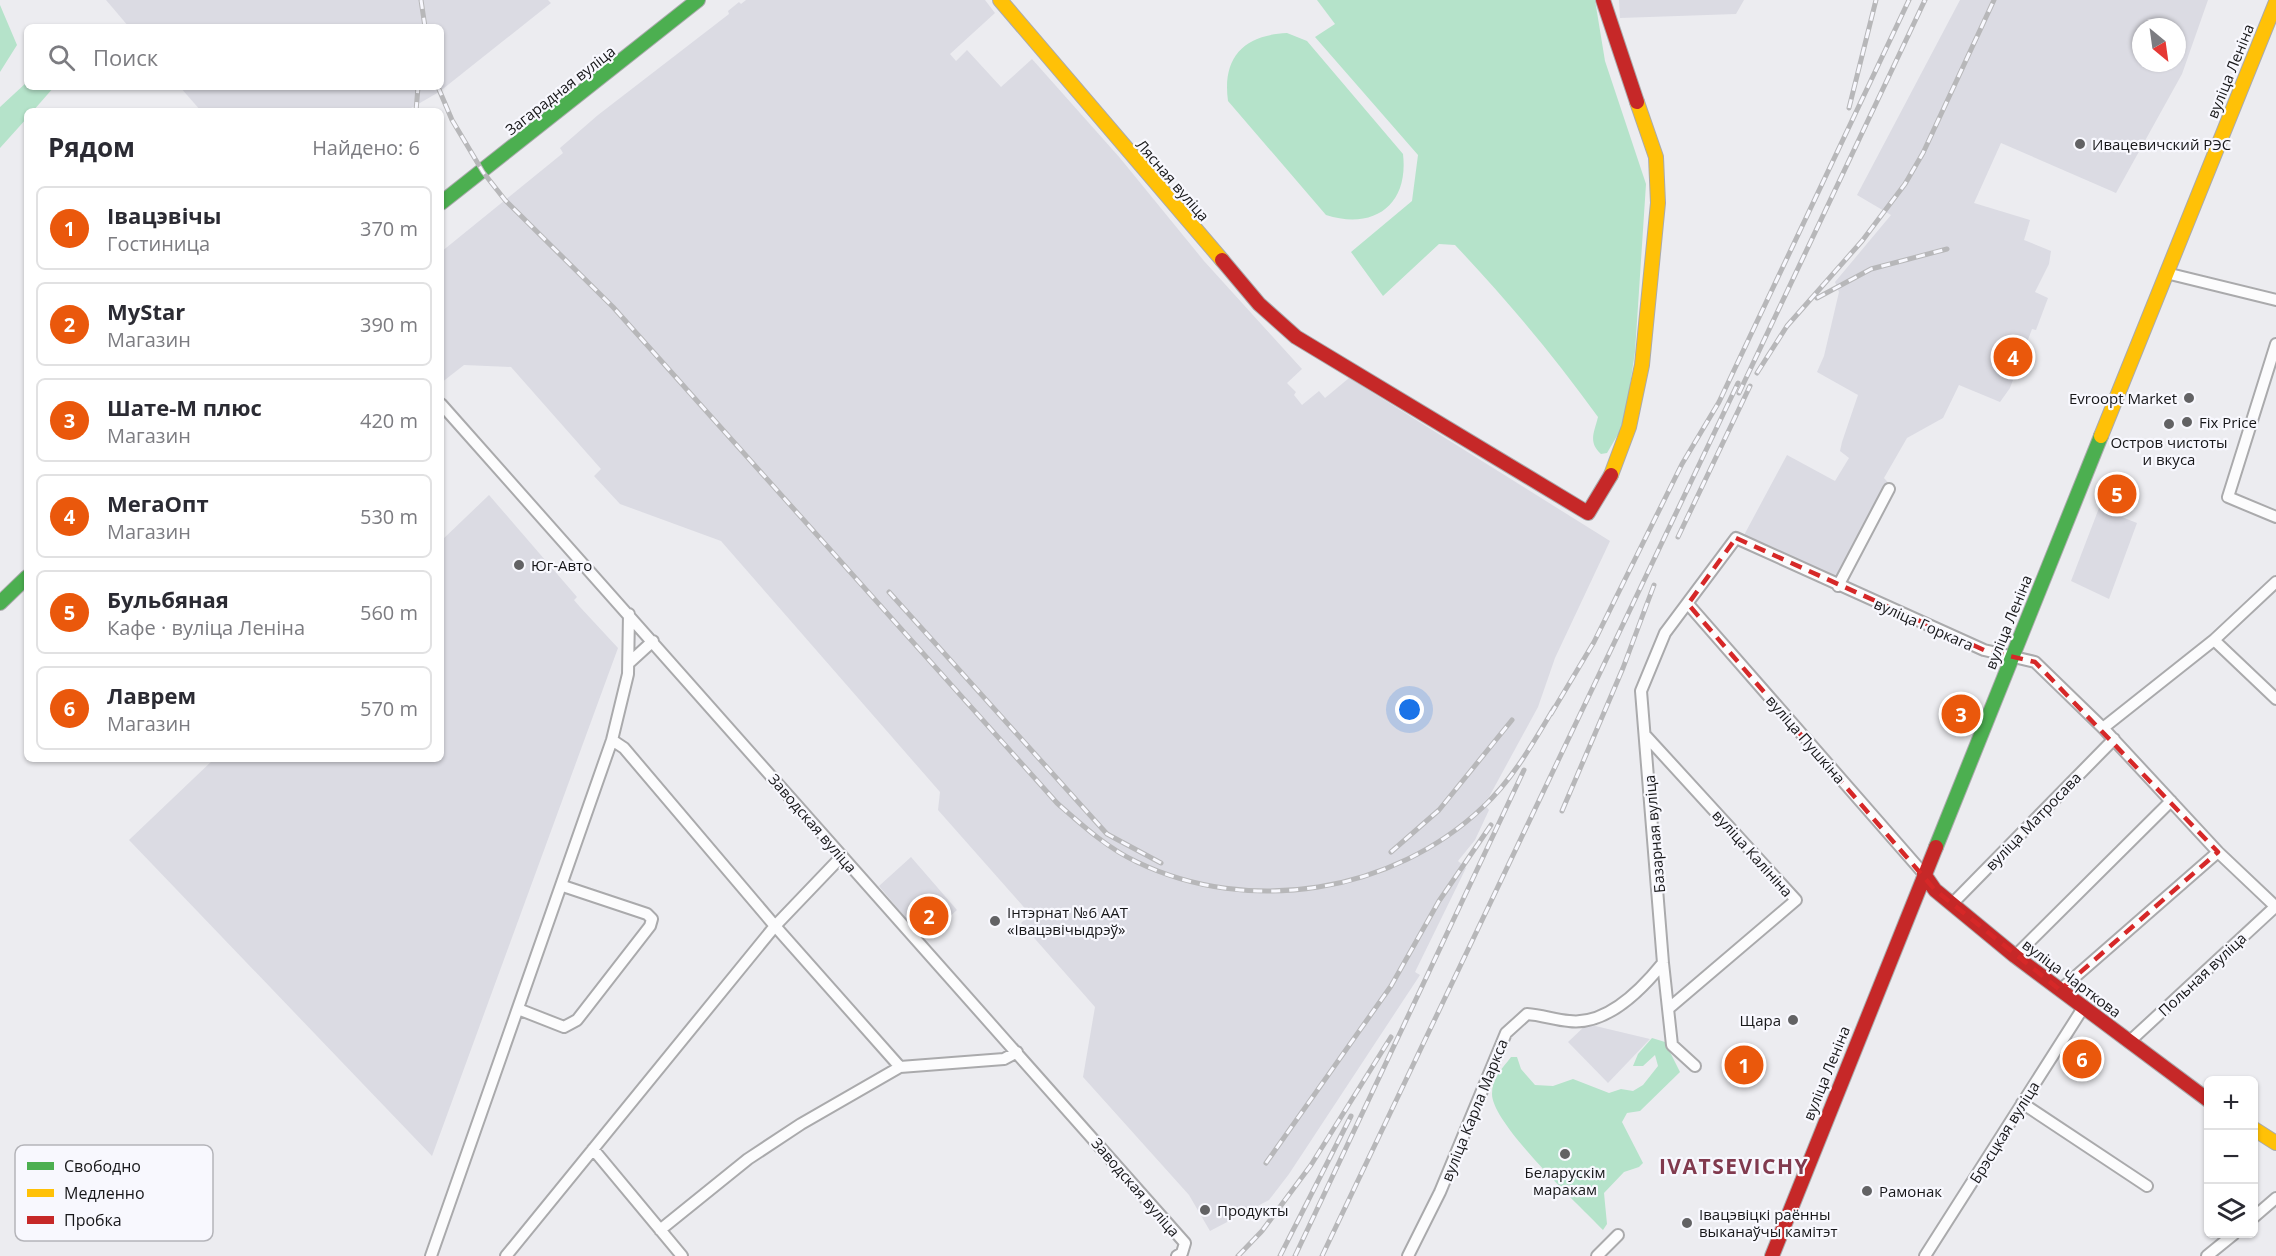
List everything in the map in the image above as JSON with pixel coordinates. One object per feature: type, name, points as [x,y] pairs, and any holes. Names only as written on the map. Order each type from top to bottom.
[{"type":"main road","name":"Загарадная вуліца","points":[[444,201],[698,0]]},
{"type":"main road","name":"Лясная вуліца","points":[[1000,0],[1258,304],[1296,337],[1588,513],[1612,473],[1629,427],[1642,365],[1658,203],[1656,157],[1603,0]]},
{"type":"main road","name":"вуліца Леніна","points":[[1772,1256],[2276,2]]},
{"type":"main road","points":[[0,603],[24,580]]},
{"type":"main road","name":"вуліца Чарткова","points":[[1924,874],[1935,890],[2015,956],[2204,1097]]},
{"type":"main road","points":[[2255,1130],[2276,1143]]},
{"type":"street","points":[[2166,273],[2276,300]]},
{"type":"street","points":[[2276,344],[2228,497],[2276,517]]},
{"type":"street","name":"Заводская вуліца","points":[[444,407],[1185,1243],[1182,1253],[1177,1256]]},
{"type":"street","points":[[1838,586],[1889,489]]},
{"type":"street","name":"вуліца Горкага","points":[[1688,604],[1736,538],[1984,650],[2035,662],[2114,739],[2218,852],[2276,907]]},
{"type":"street","points":[[2103,728],[2214,640],[2276,582]]},
{"type":"street","name":"Базарная вуліца","points":[[1688,604],[1665,633],[1641,691],[1663,963],[1672,1045],[1695,1066]]},
{"type":"street","name":"вуліца Пушкіна","points":[[1688,604],[1924,874]]},
{"type":"street","points":[[431,1256],[563,886],[612,741],[630,662],[629,614]]},
{"type":"street","points":[[2214,640],[2276,699]]},
{"type":"street","points":[[630,662],[653,641]]},
{"type":"street","name":"вуліца Калініна","points":[[1646,736],[1796,900],[1668,1009]]},
{"type":"street","name":"вуліца Матросава","points":[[1952,904],[2114,739]]},
{"type":"street","points":[[612,741],[624,748],[900,1067]]},
{"type":"street","points":[[2015,956],[2171,801]]},
{"type":"street","points":[[2060,990],[2218,852]]},
{"type":"street","points":[[506,1256],[776,926],[842,856]]},
{"type":"street","points":[[518,1009],[564,1027],[569,1025],[576,1020],[650,926],[652,919],[647,914],[563,886]]},
{"type":"street","name":"Польная вуліца","points":[[2128,1042],[2276,907]]},
{"type":"street","name":"вуліца Карла Маркса","points":[[1408,1256],[1440,1192],[1506,1033],[1527,1014],[1570,1022],[1602,1015],[1648,981],[1663,963]]},
{"type":"street","name":"Брэсцкая вуліца","points":[[1925,1256],[2083,1008]]},
{"type":"street","points":[[660,1230],[748,1159],[801,1124],[900,1067],[1004,1059],[1017,1052]]},
{"type":"street","points":[[2022,1103],[2147,1186]]},
{"type":"street","points":[[593,1149],[682,1256]]},
{"type":"street","points":[[2258,1213],[2276,1198]]},
{"type":"street","points":[[1597,1256],[1618,1235]]},
{"type":"street","points":[[2207,1256],[2228,1238]]},
{"type":"highlighted area","points":[[1736,538],[1984,650],[2035,662],[2218,852],[2060,990],[1935,890],[1688,604]]},
{"type":"shaded area","points":[[106,0],[548,0],[551,3],[444,88],[444,24],[126,24]]},
{"type":"shaded area","points":[[746,0],[985,0],[995,13],[950,54],[956,61],[967,50],[1001,87],[1032,59],[1120,158],[1204,261],[1302,369],[1287,383],[1296,392],[1294,395],[1302,405],[1319,391],[1325,398],[1349,378],[1610,541],[1555,658],[1538,707],[1489,797],[1483,803],[1489,810],[1475,840],[1458,861],[1466,868],[1415,972],[1420,975],[1289,1174],[1269,1200],[1210,1231],[1189,1195],[1083,1077],[1095,1007],[1021,923],[1030,914],[938,810],[940,792],[721,541],[620,504],[594,476],[601,469],[511,367],[464,365],[444,381],[444,250],[563,153],[560,148],[598,115],[729,14],[728,11],[739,2],[741,4]]},
{"type":"shaded area","points":[[1619,0],[1744,0],[1736,14],[1620,18]]},
{"type":"shaded area","points":[[1960,0],[2208,0],[2186,63],[2186,18],[2132,18],[2132,72],[2183,72],[2116,193],[2001,143],[1974,203],[2030,220],[2024,240],[2051,251],[2049,264],[2035,292],[2048,298],[2036,330],[2032,329],[2010,388],[2000,402],[1959,385],[1943,418],[1907,438],[1884,478],[1894,489],[1845,583],[1743,537],[1787,455],[1835,481],[1849,458],[1840,451],[1858,395],[1817,372],[1824,356],[1839,292],[1835,282],[1891,215],[1857,195]]},
{"type":"shaded area","points":[[183,90],[442,90],[411,108],[198,108]]},
{"type":"shaded area","points":[[489,495],[577,597],[574,600],[618,648],[432,1156],[129,840],[211,762],[444,762],[444,538]]},
{"type":"shaded area","points":[[2099,508],[2137,523],[2109,599],[2071,581]]},
{"type":"shaded area","points":[[911,857],[957,910],[924,940],[879,886]]},
{"type":"shaded area","points":[[1587,1024],[1650,1039],[1608,1083],[1568,1042]]},
{"type":"green space","points":[[1317,0],[1595,0],[1605,61],[1646,184],[1635,352],[1626,412],[1620,431],[1607,453],[1601,454],[1593,441],[1598,417],[1530,329],[1455,245],[1439,244],[1383,296],[1351,252],[1412,201],[1418,155],[1315,37],[1335,24]]},
{"type":"green space","points":[[0,5],[17,45],[0,72]]},
{"type":"green space","points":[[1287,33],[1307,41],[1403,154],[1400,188],[1394,200],[1384,210],[1373,216],[1343,219],[1326,215],[1228,101],[1229,72],[1239,51],[1259,38]]},
{"type":"green space","points":[[24,85],[24,90],[51,90],[36,108],[24,108],[24,121],[0,148],[0,107]]},
{"type":"green space","points":[[1652,1038],[1665,1042],[1680,1072],[1640,1111],[1627,1113],[1622,1122],[1643,1163],[1639,1167],[1624,1172],[1604,1193],[1607,1224],[1603,1230],[1538,1164],[1506,1124],[1496,1107],[1492,1094],[1494,1083],[1511,1057],[1517,1057],[1521,1069],[1535,1085],[1553,1086],[1573,1079],[1609,1093],[1621,1089],[1633,1091],[1643,1085],[1658,1066],[1655,1055],[1643,1066],[1633,1066],[1638,1054]]},
{"type":"railway","points":[[421,0],[425,24]]},
{"type":"railway","points":[[1849,108],[1876,0]]},
{"type":"railway","points":[[1551,714],[1594,642],[1682,464],[1719,402],[1909,0]]},
{"type":"railway","points":[[1739,393],[1925,0]]},
{"type":"railway","points":[[1757,373],[1787,326],[1862,241],[1905,184],[1923,153],[1994,0]]},
{"type":"railway","points":[[416,108],[418,90]]},
{"type":"railway","points":[[439,90],[452,120],[483,172],[505,200],[613,307],[1057,803],[1115,850],[1137,862],[1180,879],[1226,888],[1272,891],[1318,887],[1364,876],[1407,859],[1447,836],[1483,807],[1513,773],[1554,708]]},
{"type":"railway","points":[[1817,298],[1871,269],[1947,249]]},
{"type":"railway","points":[[1322,1256],[1738,383]]},
{"type":"railway","points":[[1678,537],[1750,386]]},
{"type":"railway","points":[[1562,811],[1623,668],[1654,585]]},
{"type":"railway","points":[[889,592],[1107,834],[1161,863]]},
{"type":"railway","points":[[1391,852],[1439,810],[1512,720]]},
{"type":"railway","points":[[1295,1256],[1524,770]]},
{"type":"railway","points":[[1266,1163],[1391,986],[1439,901],[1491,825]]},
{"type":"railway","points":[[1238,1256],[1262,1231],[1311,1165],[1391,1037]]},
{"type":"railway","points":[[1280,1256],[1351,1116]]},
{"type":"traffic: fast","points":[[444,201],[698,0]]},
{"type":"traffic: fast","points":[[1936,847],[2101,436]]},
{"type":"traffic: fast","points":[[0,603],[24,580]]},
{"type":"traffic: slow","points":[[1000,0],[1222,260]]},
{"type":"traffic: slow","points":[[2101,436],[2276,2]]},
{"type":"traffic: slow","points":[[1611,475],[1629,427],[1642,365],[1658,203],[1656,157],[1637,102]]},
{"type":"traffic: slow","points":[[2256,1130],[2276,1143]]},
{"type":"traffic: jam","points":[[1603,0],[1637,102]]},
{"type":"traffic: jam","points":[[1222,260],[1259,304],[1296,337],[1588,513],[1611,475]]},
{"type":"traffic: jam","points":[[1772,1256],[1936,847]]},
{"type":"traffic: jam","points":[[1924,874],[1935,890],[2015,956],[2204,1097]]},
{"type":"place","name":"Ивацевичский РЭС","points":[[2080,144]]},
{"type":"place","name":"МегаОпт","points":[[2013,357]]},
{"type":"place","name":"Evroopt Market","points":[[2189,398]]},
{"type":"place","name":"Fix Price","points":[[2187,422]]},
{"type":"place","name":"Остров чистоты и вкуса","points":[[2169,424]]},
{"type":"place","name":"Бульбяная","points":[[2117,494]]},
{"type":"place","name":"Юг-Авто","points":[[519,565]]},
{"type":"place","name":"Шате-М плюс","points":[[1961,714]]},
{"type":"place","name":"MyStar","points":[[929,916]]},
{"type":"place","name":"Інтэрнат №6 ААТ «Івацэвічыдрэў»","points":[[995,921]]},
{"type":"place","name":"Щара","points":[[1793,1020]]},
{"type":"place","name":"Лаврем","points":[[2082,1059]]},
{"type":"place","name":"Івацэвічы","points":[[1744,1065]]},
{"type":"place","name":"Беларускім маракам","points":[[1565,1154]]},
{"type":"place","name":"Рамонак","points":[[1867,1191]]},
{"type":"place","name":"Продукты","points":[[1205,1210]]},
{"type":"place","name":"Івацэвіцкі раённы выканаўчы камітэт","points":[[1687,1223]]},
{"type":"district","name":"IVATSEVICHY","points":[[1734,1166]]}]
